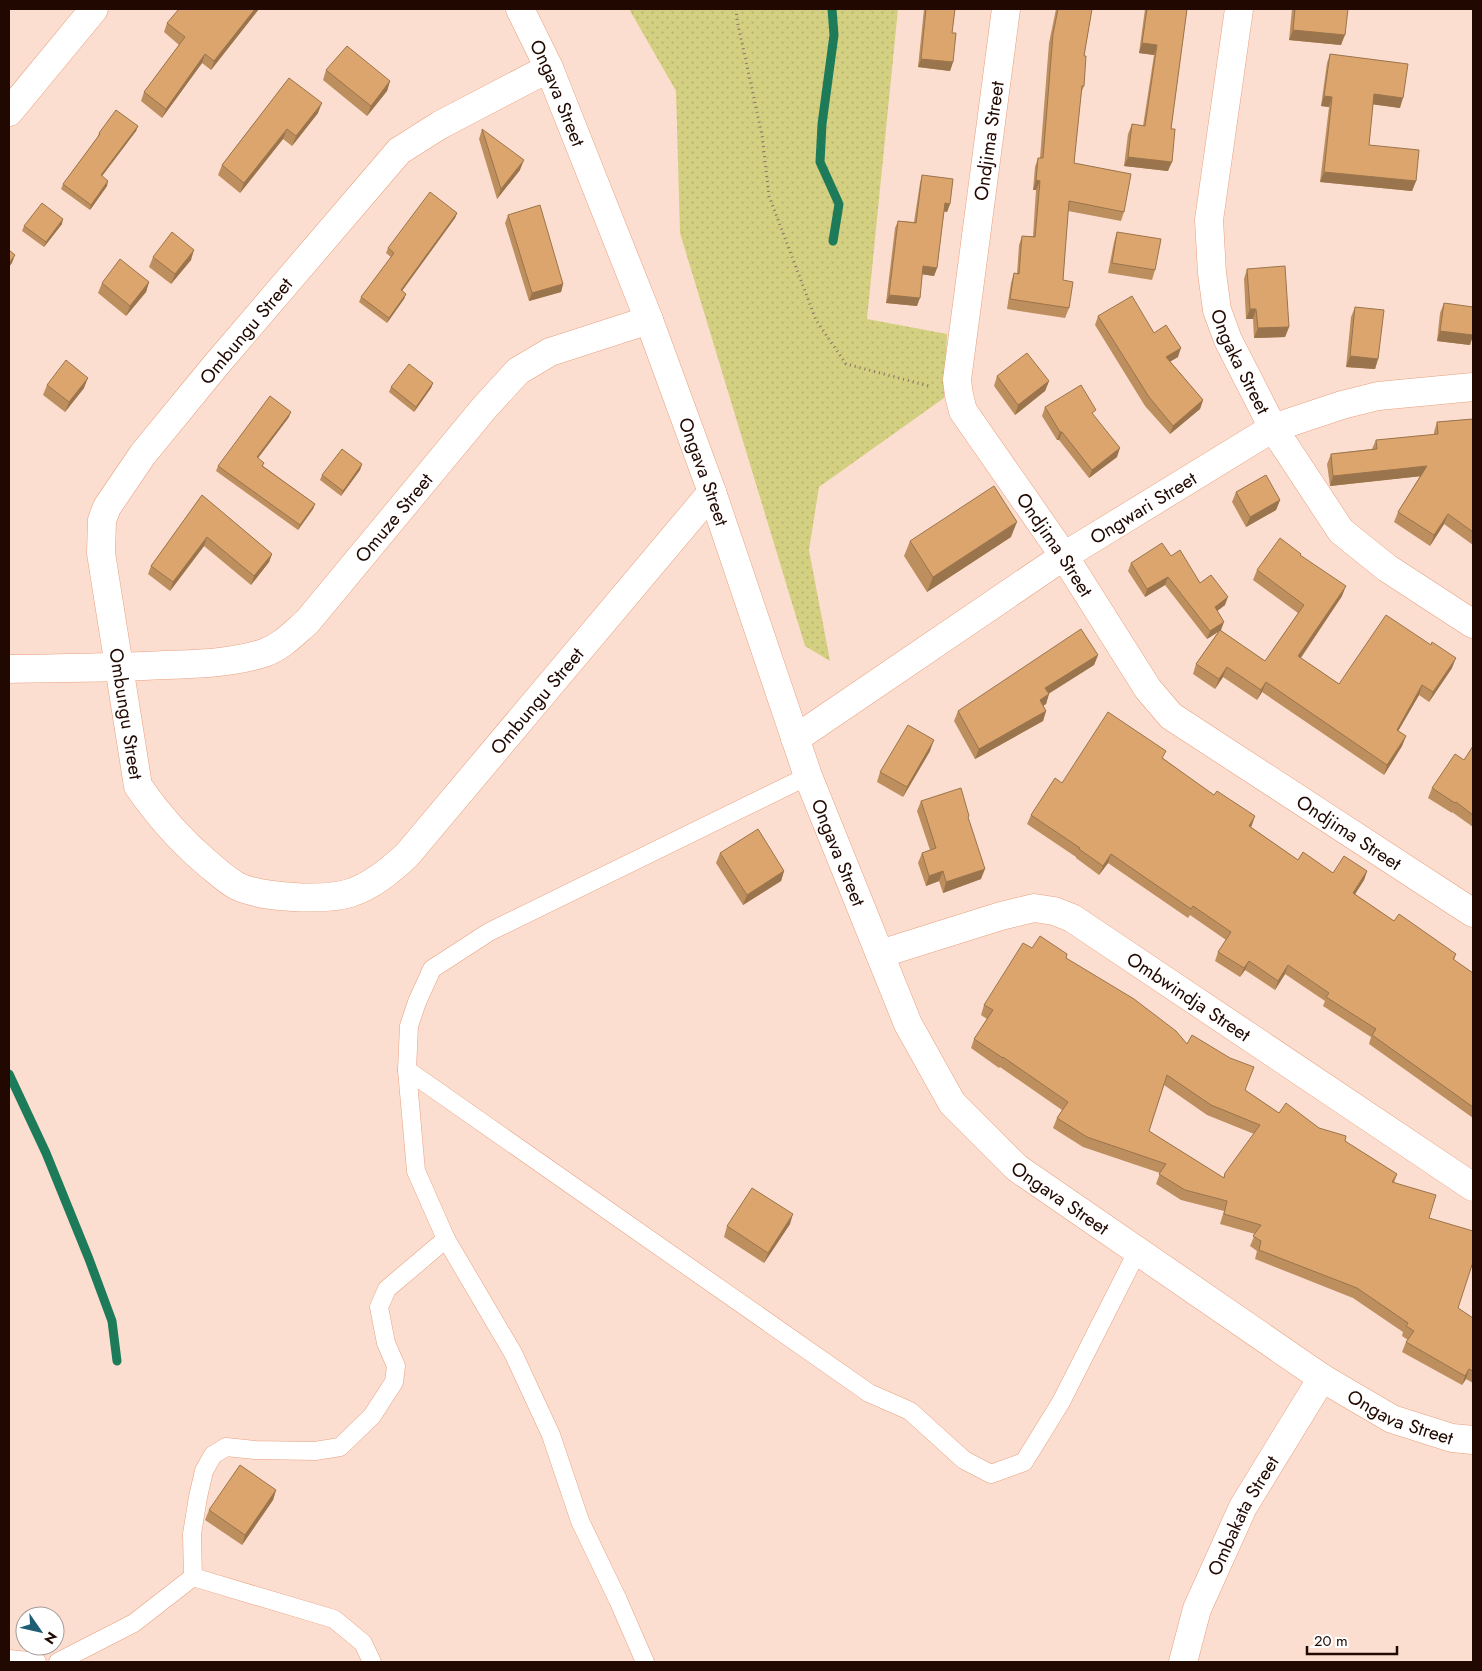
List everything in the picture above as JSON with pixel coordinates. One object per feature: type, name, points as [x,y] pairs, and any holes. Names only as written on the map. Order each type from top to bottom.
[{"type":"street","points":[[9,112],[94,9]]},
{"type":"street","name":"Ongava Street","points":[[520,9],[549,68],[650,320],[712,492],[808,776],[908,1024],[952,1103],[1018,1168],[1322,1378],[1392,1419],[1452,1438],[1473,1440]]},
{"type":"street","name":"Ondjima Street","points":[[1006,9],[958,380],[963,411],[1064,556],[1148,689],[1172,716],[1473,913]]},
{"type":"street","name":"Ongaka Street","points":[[1239,9],[1209,220],[1212,273],[1217,310],[1228,340],[1273,428],[1341,531],[1387,568],[1473,624]]},
{"type":"street","name":"Ombungu Street","points":[[549,68],[440,125],[399,151],[216,365],[143,454],[107,507],[102,520],[100,552],[138,786],[157,814],[187,846],[224,878],[238,886],[254,892],[281,896],[316,897],[350,893],[384,875],[407,855],[712,492]]},
{"type":"street","name":"Omuze Street","points":[[9,669],[196,664],[243,658],[264,653],[282,644],[307,622],[485,407],[518,371],[550,352],[650,320]]},
{"type":"street","name":"Ongwari Street","points":[[795,739],[1064,556],[1273,428],[1342,405],[1378,396],[1473,387]]},
{"type":"street","name":"Ombwindja Street","points":[[880,954],[1001,916],[1034,908],[1054,911],[1072,918],[1473,1187]]},
{"type":"street","name":"Ombakata Street","points":[[1183,1662],[1197,1609],[1243,1507],[1322,1378]]},
{"type":"lane","points":[[645,1662],[580,1521],[551,1435],[513,1353],[446,1239],[416,1171],[407,1070],[409,1026],[417,1002],[432,969],[489,932],[808,776]]},
{"type":"lane","points":[[407,1070],[869,1393],[910,1410],[964,1460],[991,1474],[1024,1462],[1061,1402],[1137,1252]]},
{"type":"lane","points":[[193,1576],[192,1534],[204,1471],[212,1455],[226,1447],[256,1450],[315,1451],[340,1447],[372,1416],[394,1382],[396,1366],[386,1344],[379,1307],[382,1297],[387,1289],[446,1239]]},
{"type":"lane","points":[[58,1662],[134,1623],[193,1576]]},
{"type":"lane","points":[[193,1576],[334,1618],[363,1643],[372,1662]]},
{"type":"lane","points":[[9,1658],[37,1662]]},
{"type":"path","points":[[736,9],[762,135],[769,196],[816,320],[846,364],[959,395]]},
{"type":"shaded area","points":[[629,9],[898,9],[867,319],[947,334],[944,398],[819,487],[809,550],[830,661],[805,646],[680,233],[676,91]]},
{"type":"building","points":[[179,9],[255,9],[214,61],[205,54],[166,109],[144,92],[185,37],[167,23]]},
{"type":"building","points":[[926,9],[955,9],[952,33],[956,33],[953,62],[921,59]]},
{"type":"building","points":[[1058,9],[1092,9],[1084,56],[1086,56],[1084,86],[1082,86],[1074,163],[1131,174],[1124,212],[1069,201],[1063,280],[1073,282],[1069,308],[1010,299],[1014,273],[1019,274],[1022,236],[1035,237],[1040,181],[1036,180],[1038,158],[1043,158],[1053,34]]},
{"type":"building","points":[[1147,9],[1187,9],[1171,129],[1175,129],[1172,162],[1128,157],[1132,124],[1145,126],[1157,45],[1142,43]]},
{"type":"building","points":[[1295,9],[1348,9],[1345,35],[1293,30]]},
{"type":"building","points":[[347,46],[390,81],[371,106],[326,70]]},
{"type":"building","points":[[1330,54],[1408,64],[1403,98],[1374,94],[1369,145],[1419,150],[1416,181],[1324,172],[1332,97],[1324,96]]},
{"type":"building","points":[[289,78],[322,103],[296,136],[287,129],[244,183],[222,165]]},
{"type":"building","points":[[116,110],[138,126],[101,175],[108,181],[91,205],[63,184]]},
{"type":"building","points":[[482,129],[524,160],[501,189]]},
{"type":"building","points":[[922,175],[953,179],[950,204],[945,203],[937,268],[923,266],[920,298],[889,295],[898,221],[916,223]]},
{"type":"building","points":[[430,192],[457,213],[401,290],[406,294],[389,318],[361,297],[394,253],[388,248]]},
{"type":"building","points":[[42,203],[63,219],[46,242],[24,226]]},
{"type":"building","points":[[540,205],[563,284],[532,293],[508,215]]},
{"type":"building","points":[[172,232],[194,250],[175,274],[153,257]]},
{"type":"building","points":[[1117,232],[1161,239],[1155,270],[1112,263]]},
{"type":"building","points":[[9,250],[15,255],[9,263]]},
{"type":"building","points":[[120,259],[149,282],[130,306],[102,283]]},
{"type":"building","points":[[1285,266],[1289,327],[1258,328],[1256,309],[1250,309],[1247,269]]},
{"type":"building","points":[[1132,296],[1154,333],[1166,325],[1181,348],[1166,357],[1203,400],[1173,426],[1149,397],[1098,316]]},
{"type":"building","points":[[1444,303],[1473,307],[1473,335],[1440,331]]},
{"type":"building","points":[[1355,307],[1384,310],[1378,359],[1350,356]]},
{"type":"building","points":[[1027,353],[1049,381],[1018,405],[997,376]]},
{"type":"building","points":[[66,360],[88,378],[69,402],[47,385]]},
{"type":"building","points":[[409,364],[433,383],[416,407],[391,387]]},
{"type":"building","points":[[1081,385],[1096,410],[1092,413],[1120,448],[1092,470],[1062,432],[1060,432],[1045,407]]},
{"type":"building","points":[[270,396],[291,412],[257,457],[264,463],[262,466],[315,504],[300,525],[218,466]]},
{"type":"building","points":[[1473,419],[1473,532],[1448,514],[1434,535],[1398,512],[1427,466],[1333,476],[1331,454],[1377,449],[1376,440],[1438,434],[1437,422]]},
{"type":"building","points":[[342,449],[362,464],[343,491],[322,475]]},
{"type":"building","points":[[1266,475],[1280,500],[1250,517],[1236,492]]},
{"type":"building","points":[[994,486],[1017,522],[933,577],[910,541]]},
{"type":"building","points":[[202,495],[272,554],[254,576],[207,537],[173,582],[151,566]]},
{"type":"building","points":[[1280,538],[1300,555],[1346,586],[1298,656],[1339,684],[1386,615],[1431,645],[1432,642],[1456,658],[1433,692],[1422,685],[1397,730],[1406,736],[1387,765],[1266,682],[1261,690],[1227,667],[1219,679],[1196,664],[1220,630],[1265,661],[1304,605],[1257,570]]},
{"type":"building","points":[[1162,543],[1171,556],[1180,550],[1200,583],[1211,575],[1228,597],[1215,607],[1224,622],[1210,631],[1168,577],[1147,589],[1131,563]]},
{"type":"building","points":[[1081,629],[1098,655],[1045,688],[1049,694],[1040,700],[1046,711],[979,749],[958,711]]},
{"type":"building","points":[[1108,712],[1166,751],[1162,758],[1214,795],[1217,791],[1255,816],[1249,826],[1298,860],[1303,852],[1333,873],[1344,856],[1367,871],[1353,893],[1394,921],[1399,914],[1456,954],[1453,959],[1473,973],[1473,1107],[1372,1035],[1376,1029],[1326,997],[1329,993],[1288,965],[1278,981],[1249,961],[1244,968],[1218,952],[1231,932],[1193,906],[1191,909],[1111,854],[1103,866],[1031,815],[1055,778],[1062,783]]},
{"type":"building","points":[[908,725],[934,740],[907,787],[880,772]]},
{"type":"building","points":[[1473,746],[1473,815],[1456,802],[1432,788],[1455,754],[1464,760]]},
{"type":"building","points":[[961,788],[968,817],[985,869],[946,882],[943,871],[929,876],[922,853],[936,848],[921,801]]},
{"type":"building","points":[[758,829],[784,871],[747,895],[720,853]]},
{"type":"building","points":[[1040,936],[1067,954],[1066,958],[1134,999],[1176,1031],[1187,1044],[1192,1035],[1230,1058],[1254,1067],[1245,1090],[1279,1113],[1286,1103],[1319,1128],[1346,1136],[1345,1141],[1397,1174],[1392,1182],[1436,1195],[1429,1218],[1473,1231],[1473,1262],[1458,1308],[1473,1318],[1473,1371],[1469,1369],[1465,1376],[1406,1342],[1414,1331],[1406,1326],[1408,1323],[1357,1288],[1259,1250],[1261,1241],[1253,1236],[1261,1225],[1224,1214],[1227,1201],[1185,1190],[1159,1174],[1166,1164],[1087,1137],[1057,1118],[1068,1102],[974,1039],[993,1010],[984,1005],[1023,943],[1032,948]],"holes":[[[1167,1075],[1211,1105],[1260,1125],[1225,1173],[1224,1178],[1149,1131]]]},
{"type":"building","points":[[752,1188],[793,1214],[768,1253],[727,1226]]},
{"type":"building","points":[[240,1465],[276,1490],[245,1535],[209,1510]]},
{"type":"waterway","points":[[832,9],[834,35],[822,124],[820,162],[839,204],[833,241]]},
{"type":"waterway","points":[[9,1074],[46,1153],[89,1259],[112,1321],[117,1361]]}]
